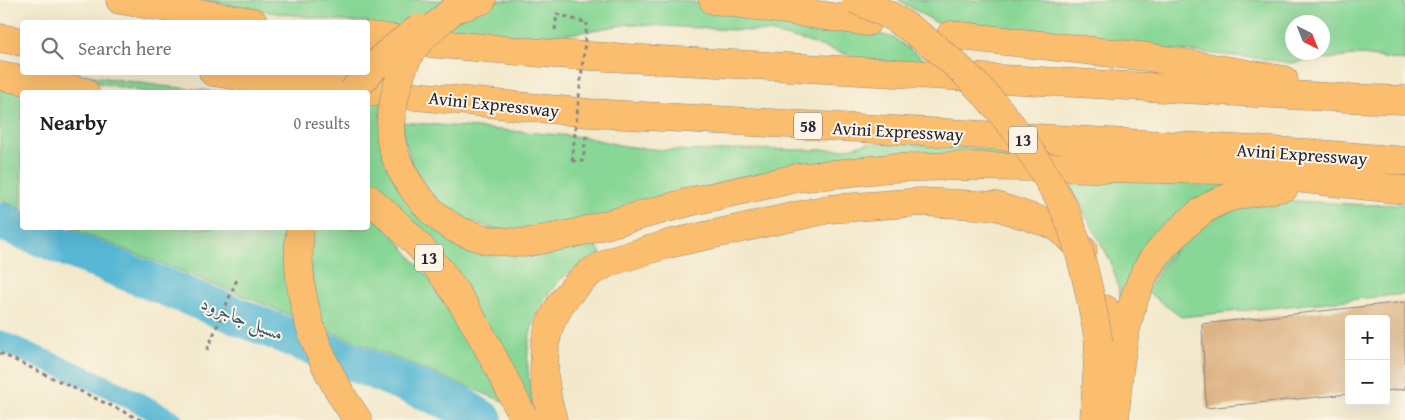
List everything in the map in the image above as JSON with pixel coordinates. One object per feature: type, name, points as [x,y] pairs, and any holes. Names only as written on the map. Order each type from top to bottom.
[{"type":"highway","points":[[120,0],[241,20]]},
{"type":"highway","points":[[370,72],[386,54],[420,27],[453,10],[482,0]]},
{"type":"highway","points":[[713,0],[862,11]]},
{"type":"highway","points":[[453,10],[412,50],[399,76],[391,116],[392,144],[400,167],[414,192],[435,214],[458,230],[487,240],[524,243],[572,234],[693,201],[796,178],[890,168],[955,166],[1221,170],[1307,181],[1405,190]]},
{"type":"highway","name":"13","points":[[862,11],[896,20],[934,47],[958,68],[1008,121],[1038,161],[1067,214],[1093,304],[1099,344],[1094,420]]},
{"type":"highway","points":[[951,35],[1147,56],[1292,81],[1358,99]]},
{"type":"highway","points":[[370,36],[553,54],[1358,99],[1405,100]]},
{"type":"highway","points":[[0,38],[20,42]]},
{"type":"highway","name":"Avini Expressway","points":[[231,75],[274,82],[355,90]]},
{"type":"highway","points":[[354,90],[367,75]]},
{"type":"highway","points":[[0,76],[74,90]]},
{"type":"highway","name":"Avini Expressway","points":[[370,91],[589,113],[1405,161]]},
{"type":"highway","points":[[1114,420],[1117,376],[1132,303],[1151,262],[1170,239],[1190,220],[1221,201],[1307,181]]},
{"type":"highway","name":"13","points":[[370,200],[408,234],[441,271],[478,329],[525,420]]},
{"type":"highway","points":[[553,420],[544,376],[550,324],[561,303],[575,286],[591,272],[612,262],[668,244],[830,209],[921,202],[996,206],[1058,226],[1082,249],[1096,274],[1109,322],[1117,376]]},
{"type":"highway","points":[[300,230],[299,266],[303,295],[319,354],[358,420]]},
{"type":"path","points":[[557,14],[586,23],[572,160],[583,161]]},
{"type":"path","points":[[207,350],[238,277]]},
{"type":"path","points":[[0,353],[140,420]]},
{"type":"green space","points":[[196,0],[454,0],[435,9],[402,30],[370,25],[370,20],[335,20]]},
{"type":"green space","points":[[498,0],[679,0],[832,22],[894,38],[932,65],[861,59],[805,41],[769,32],[629,24],[545,38],[434,33],[474,8]]},
{"type":"green space","points":[[898,0],[1405,0],[1405,61],[1362,55],[1330,59],[1330,15],[1285,15],[1285,60],[1318,60],[1291,63],[984,32],[939,24]]},
{"type":"green space","points":[[397,55],[385,112],[442,226],[592,235],[601,254],[576,267],[557,283],[543,302],[533,323],[528,345],[528,369],[531,394],[539,420],[534,420],[377,193],[370,187],[370,90]]},
{"type":"green space","points":[[57,75],[86,75],[204,90],[135,90]]},
{"type":"green space","points":[[0,88],[20,93],[20,208],[0,200]]},
{"type":"green space","points":[[402,122],[585,137],[623,146],[662,150],[844,149],[868,143],[1009,150],[1017,162],[941,160],[520,236],[449,215],[422,182],[412,163],[405,142]]},
{"type":"green space","points":[[1063,174],[1255,185],[1217,194],[1124,315],[1111,262]]},
{"type":"green space","points":[[1261,199],[1367,205],[1405,204],[1405,294],[1181,317],[1146,291],[1193,226]]},
{"type":"green space","points":[[370,214],[387,228],[447,300],[505,402],[319,327],[307,248],[309,230],[370,230]]},
{"type":"green space","points":[[75,230],[292,230],[299,319]]},
{"type":"building","points":[[1405,302],[1405,389],[1390,391],[1390,315],[1345,315],[1345,394],[1206,408],[1202,324]]},
{"type":"waterway","name":"مسیل جاجرود","points":[[0,221],[20,229]]},
{"type":"waterway","name":"مسیل جاجرود","points":[[22,230],[462,406],[484,420]]},
{"type":"waterway","points":[[0,341],[104,385],[172,420]]}]
